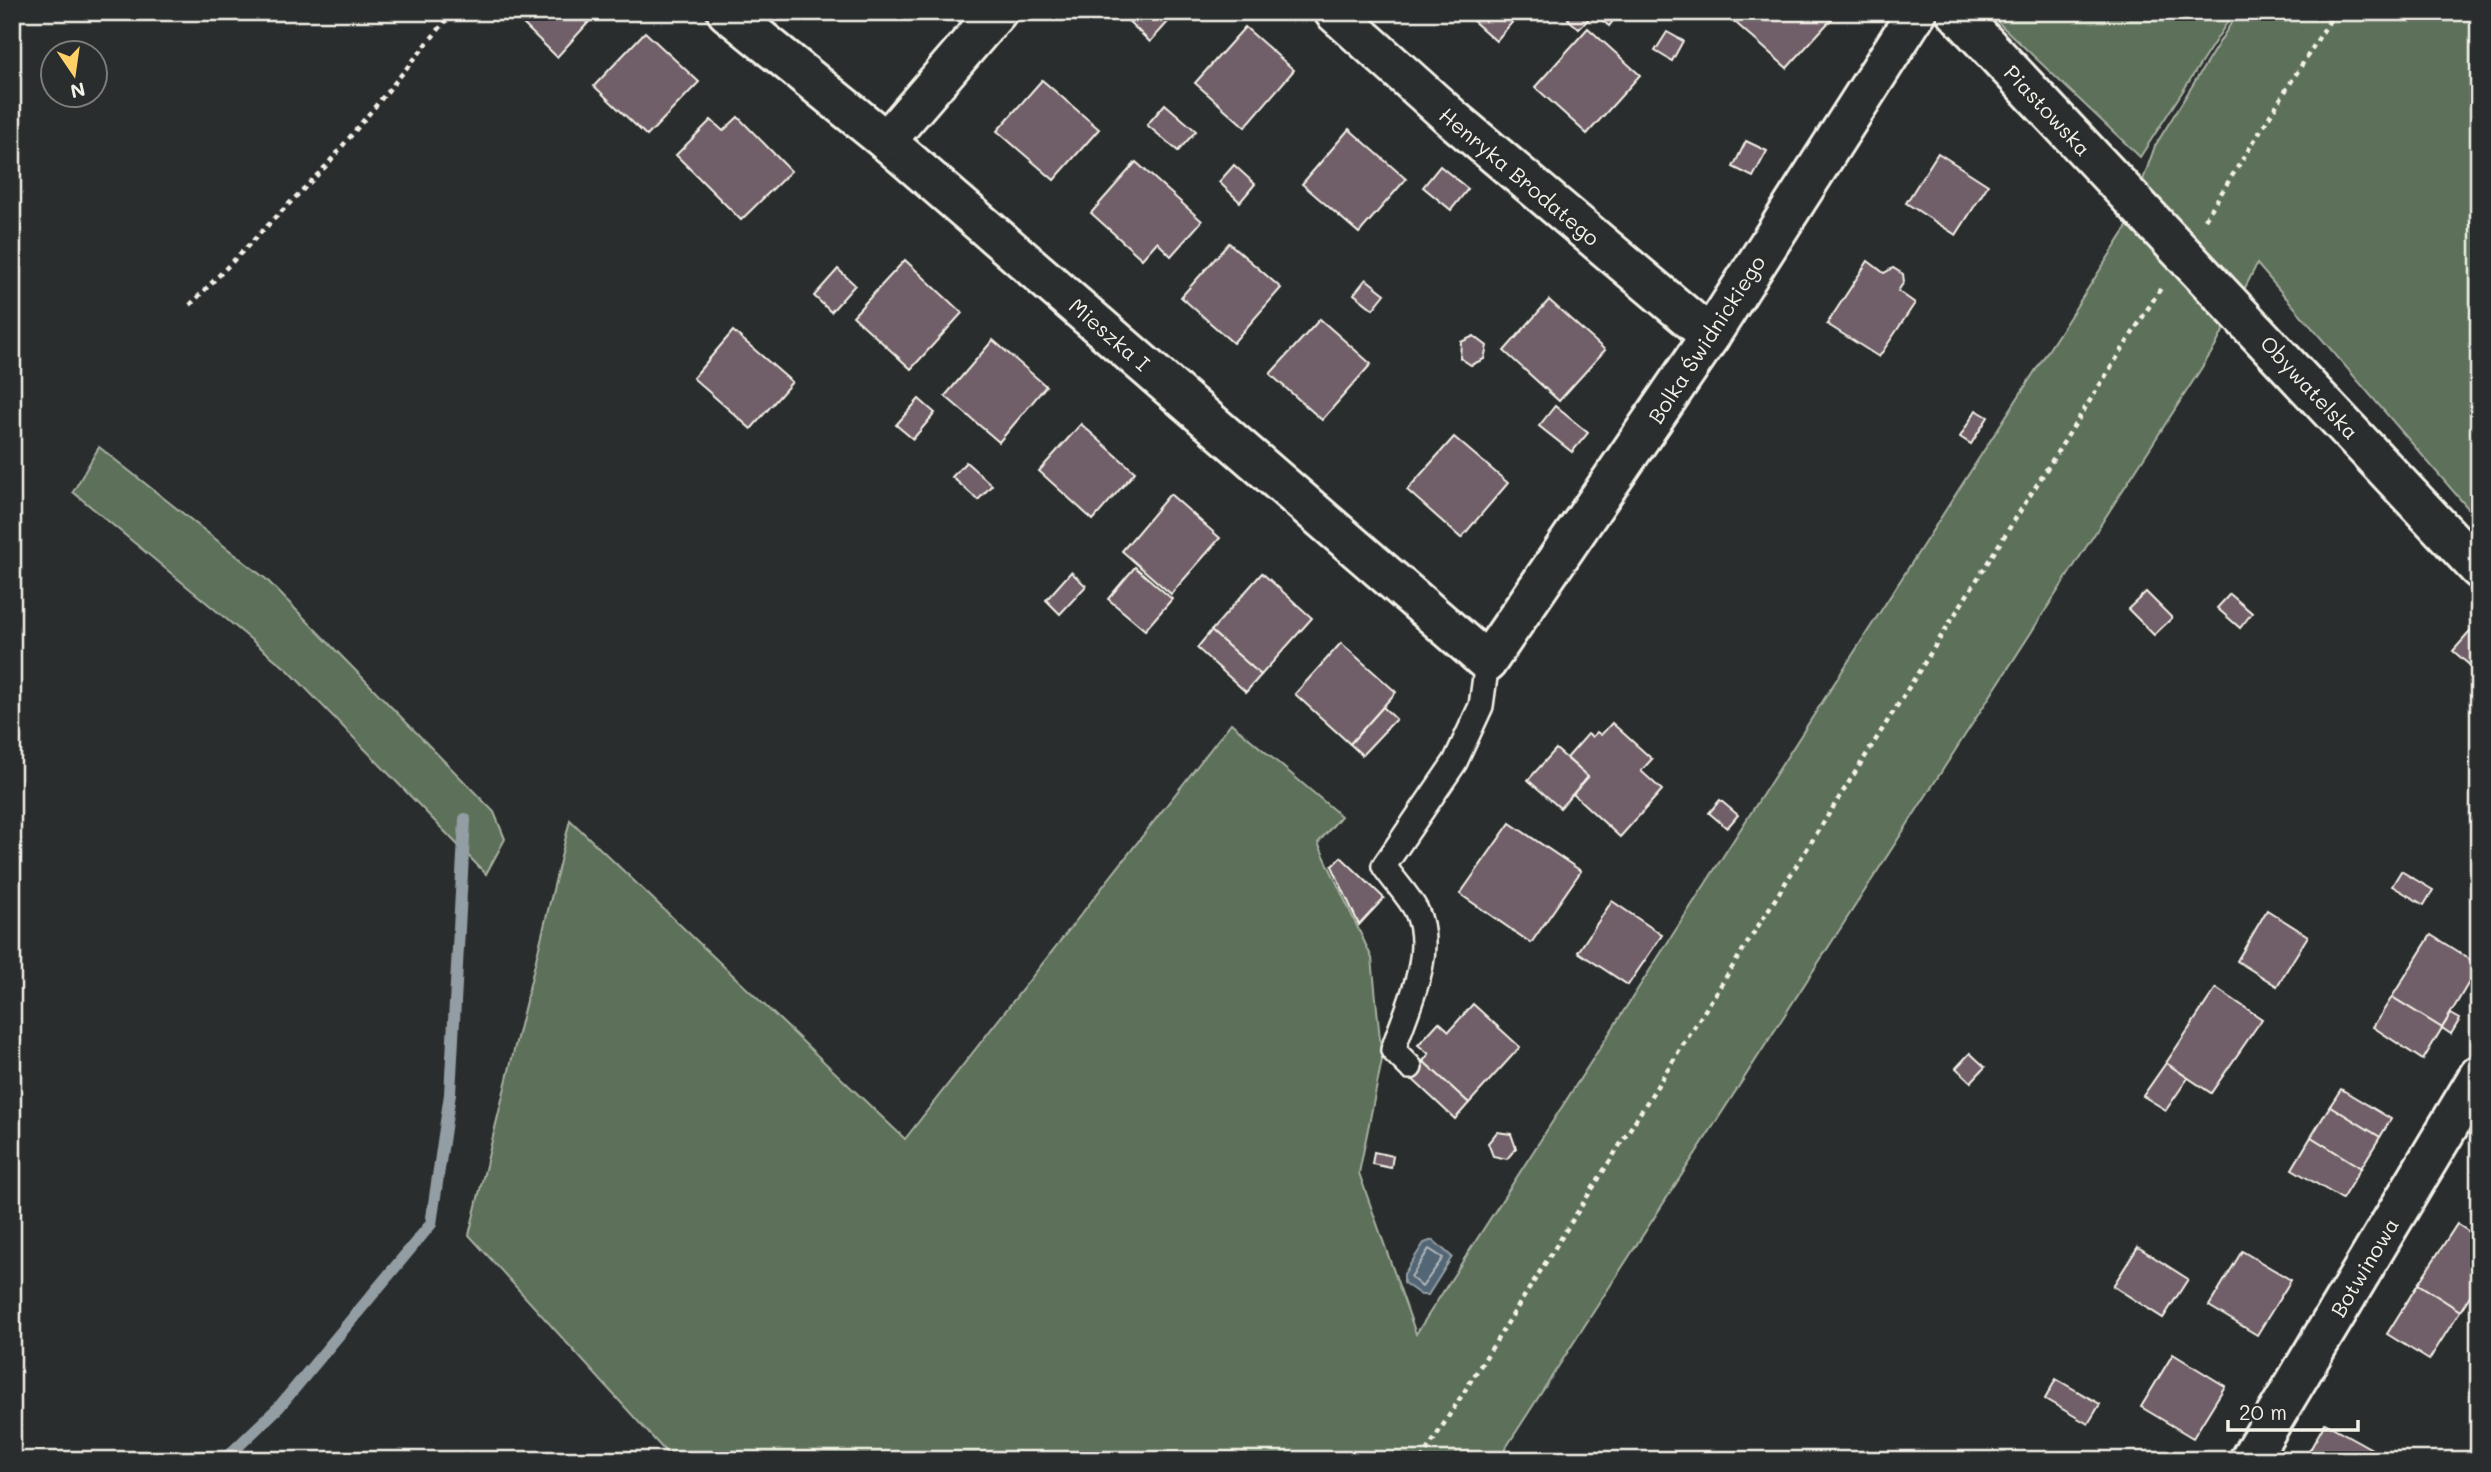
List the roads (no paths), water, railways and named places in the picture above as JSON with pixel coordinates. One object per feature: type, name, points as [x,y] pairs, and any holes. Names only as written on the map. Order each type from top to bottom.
[{"type":"street","name":"Mieszka I","points":[[727,12],[886,141],[1488,662]]},
{"type":"street","points":[[886,141],[997,12]]},
{"type":"street","name":"Henryka Brodatego","points":[[1334,12],[1453,119],[1710,336]]},
{"type":"street","name":"Bolka Świdnickiego","points":[[1488,662],[1710,336],[1917,12]]},
{"type":"street","name":"Piastowska","points":[[1956,12],[2140,207]]},
{"type":"street","name":"Obywatelska","points":[[2140,207],[2479,569]]},
{"type":"street","name":"Botwinowa","points":[[2249,1460],[2479,1075]]},
{"type":"lane","points":[[1410,1067],[1393,1050],[1419,972],[1424,943],[1416,910],[1384,866],[1455,762],[1482,706],[1488,662]]},
{"type":"water","points":[[1433,1240],[1452,1257],[1428,1295],[1421,1295],[1404,1283],[1404,1274],[1424,1243]]},
{"type":"waterway","points":[[224,1460],[279,1407],[431,1224],[450,1094],[465,819]]}]
